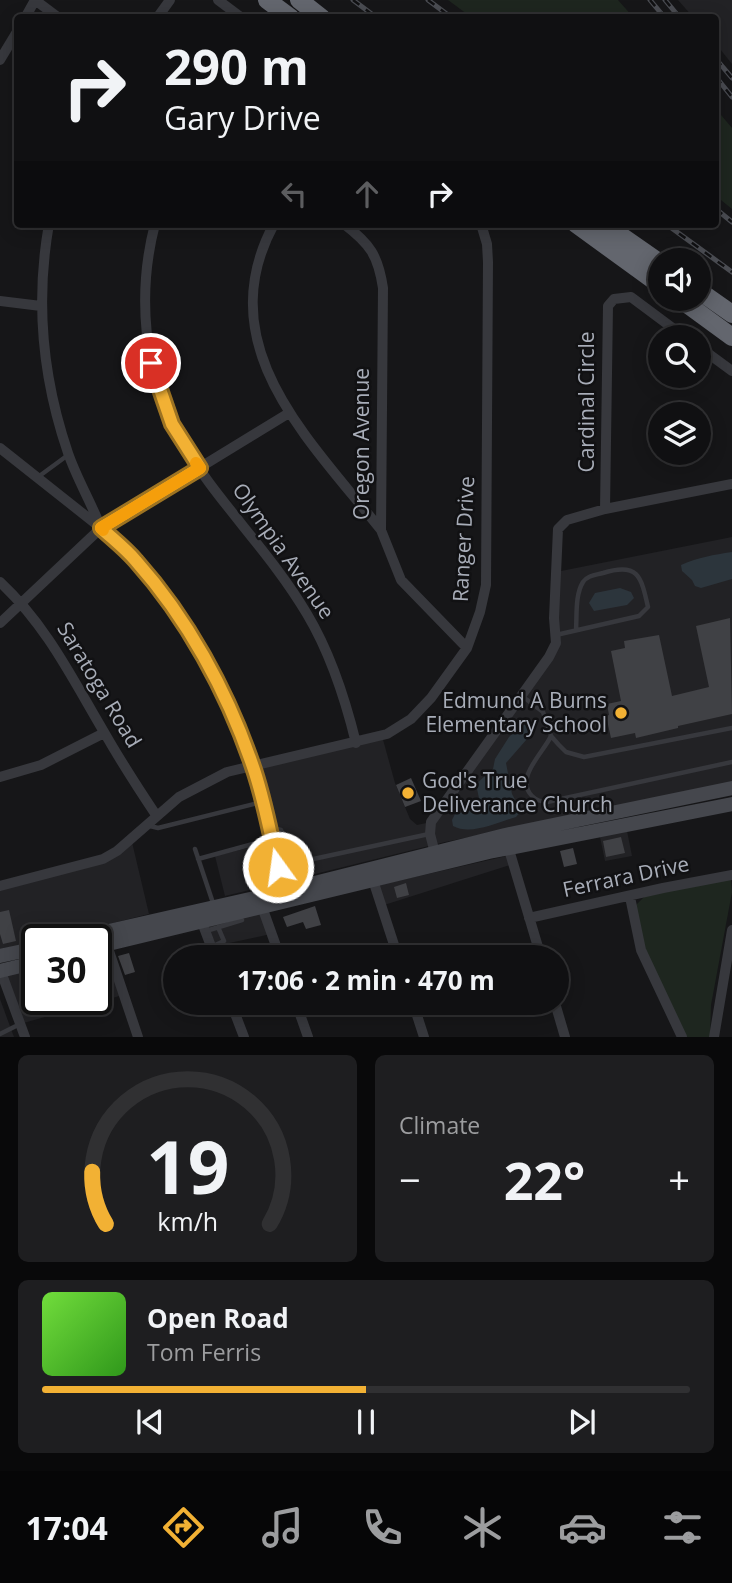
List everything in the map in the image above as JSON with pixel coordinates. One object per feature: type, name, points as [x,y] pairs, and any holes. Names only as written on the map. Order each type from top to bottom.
[{"type":"highway","points":[[267,0],[286,14]]},
{"type":"highway","points":[[299,0],[317,14]]},
{"type":"highway","points":[[582,228],[648,276]]},
{"type":"highway","points":[[610,228],[648,255]]},
{"type":"highway","points":[[711,299],[732,314]]},
{"type":"highway","points":[[697,311],[731,336]]},
{"type":"main road","points":[[112,939],[202,921],[285,895],[732,788]]},
{"type":"main road","points":[[507,842],[732,804]]},
{"type":"main road","points":[[202,921],[214,907],[260,902]]},
{"type":"main road","points":[[0,957],[21,952]]},
{"type":"main road","points":[[0,970],[21,965]]},
{"type":"street","points":[[35,0],[54,14]]},
{"type":"street","points":[[218,0],[237,14]]},
{"type":"street","points":[[0,60],[14,37]]},
{"type":"street","points":[[48,228],[42,265],[41,306],[42,339],[49,381],[68,455],[101,528]]},
{"type":"street","name":"Olympia Avenue","points":[[154,228],[145,301],[151,363],[172,424],[200,468],[308,615],[329,658],[347,705],[356,743]]},
{"type":"street","points":[[272,228],[256,268],[252,301],[253,328],[258,351],[289,413],[381,530]]},
{"type":"street","name":"Oregon Avenue","points":[[349,228],[374,251],[383,288],[381,530],[401,580],[467,648]]},
{"type":"street","name":"Ranger Drive","points":[[0,886],[103,859],[117,851],[179,797],[227,772],[387,734],[411,719],[431,698],[467,648],[481,612],[486,585],[488,262],[482,228]]},
{"type":"street","name":"Cardinal Circle","points":[[605,509],[608,306],[614,299],[631,297],[669,325]]},
{"type":"street","points":[[0,301],[41,306]]},
{"type":"street","points":[[711,356],[732,371]]},
{"type":"street","points":[[0,624],[101,528],[289,413]]},
{"type":"street","points":[[0,448],[101,528],[135,560],[191,637],[225,698],[253,765],[285,895]]},
{"type":"street","points":[[436,859],[430,834],[431,822],[438,809],[549,657],[556,643],[554,618],[558,529],[567,520],[605,509],[732,484]]},
{"type":"street","name":"Saratoga Road","points":[[0,582],[34,617],[76,681],[104,733],[156,815]]},
{"type":"street","points":[[0,776],[41,765],[104,733]]},
{"type":"street","points":[[507,842],[537,945]]},
{"type":"street","points":[[371,875],[394,945]]},
{"type":"street","name":"Ferrara Drive","points":[[529,918],[732,876]]},
{"type":"street","points":[[630,897],[641,950],[682,1037]]},
{"type":"street","points":[[260,902],[276,945]]},
{"type":"street","points":[[202,921],[210,945]]},
{"type":"street","points":[[714,1037],[732,930]]},
{"type":"street","points":[[112,968],[138,1037]]},
{"type":"street","points":[[0,970],[25,1037]]},
{"type":"street","points":[[236,1015],[244,1037]]},
{"type":"street","points":[[300,1015],[308,1037]]},
{"type":"street","points":[[417,1015],[424,1037]]},
{"type":"street","points":[[559,1015],[565,1037]]},
{"type":"lane","points":[[38,477],[68,455]]},
{"type":"lane","points":[[555,635],[639,616],[648,607],[636,572],[628,568],[587,577],[577,602],[576,630]]},
{"type":"lane","points":[[521,696],[543,712],[551,736],[566,752],[584,757],[732,728]]},
{"type":"lane","points":[[551,736],[529,770],[526,781],[528,791],[540,802],[732,762]]},
{"type":"lane","points":[[145,825],[158,828],[262,802]]},
{"type":"lane","points":[[268,827],[281,830],[291,864]]},
{"type":"lane","points":[[278,867],[430,834]]},
{"type":"lane","points":[[198,859],[271,839]]},
{"type":"lane","points":[[194,849],[214,907]]},
{"type":"lane","points":[[202,921],[218,927],[242,920]]},
{"type":"lane","points":[[216,945],[224,942],[218,927]]},
{"type":"lane","points":[[0,1034],[20,1024]]},
{"type":"shaded area","points":[[448,0],[618,0],[630,14],[467,14]]},
{"type":"shaded area","points":[[678,0],[732,0],[732,64],[719,48],[719,14],[690,14]]},
{"type":"shaded area","points":[[719,113],[732,128],[732,209],[719,198]]},
{"type":"shaded area","name":"Edmund A Burns Elementary School","points":[[732,537],[732,783],[445,842],[225,896],[215,856],[272,842],[253,765],[382,736],[395,783],[410,819],[417,825],[431,822],[556,643],[556,572]]},
{"type":"shaded area","points":[[732,552],[732,579],[701,588],[695,586],[682,571],[681,565],[688,562]]},
{"type":"shaded area","points":[[620,588],[631,592],[634,598],[627,605],[594,611],[589,603],[595,593]]},
{"type":"shaded area","points":[[521,725],[534,731],[506,763],[512,794],[521,811],[516,817],[484,827],[468,830],[453,826],[455,814],[476,809],[480,803],[476,784],[493,769],[495,759],[509,737]]},
{"type":"shaded area","points":[[627,831],[632,856],[605,861],[600,837]]},
{"type":"shaded area","points":[[131,838],[149,914],[109,924],[21,924],[21,946],[0,951],[0,886],[83,866]]},
{"type":"shaded area","points":[[511,855],[513,864],[381,906],[375,886]]},
{"type":"shaded area","points":[[731,880],[732,892],[711,1005],[710,1037],[687,1037],[644,948],[635,906],[645,896]]},
{"type":"shaded area","points":[[264,912],[271,934],[210,945],[204,927]]},
{"type":"shaded area","points":[[112,962],[123,995],[112,998]]},
{"type":"shaded area","points":[[21,971],[21,1015],[52,1015],[20,1024],[2,976]]},
{"type":"shaded area","points":[[0,999],[11,1029],[14,1037],[0,1037]]},
{"type":"building","name":"Edmund A Burns Elementary School","points":[[730,618],[732,714],[636,738],[635,733],[611,738],[606,716],[609,715],[607,704],[621,701],[611,651],[625,648],[624,641],[659,635],[672,696],[709,687],[696,626]]},
{"type":"building","name":"God's True Deliverance Church","points":[[411,778],[421,801],[405,807],[396,785]]},
{"type":"building","points":[[621,837],[625,853],[606,857],[603,841]]},
{"type":"building","points":[[573,848],[577,864],[564,867],[560,851]]},
{"type":"building","points":[[406,883],[409,895],[397,898],[394,887]]},
{"type":"building","points":[[315,906],[321,925],[306,929],[303,922],[287,927],[283,917]]},
{"type":"building","points":[[9,910],[16,941],[3,944],[0,912]]},
{"type":"building","points":[[129,953],[135,972],[125,975],[118,956]]},
{"type":"railway","points":[[353,0],[372,14]]},
{"type":"railway","points":[[428,0],[447,14]]},
{"type":"railway","points":[[650,0],[662,14]]},
{"type":"railway","points":[[665,0],[677,14]]},
{"type":"railway","points":[[719,63],[732,78]]},
{"type":"railway","points":[[719,81],[732,97]]},
{"type":"railway","points":[[719,211],[732,222]]},
{"type":"railway","points":[[672,228],[732,272]]},
{"type":"slow traffic","points":[[103,530],[101,528],[200,468],[196,463]]},
{"type":"place","name":"Edmund A Burns Elementary School","points":[[621,713]]},
{"type":"place","name":"God's True Deliverance Church","points":[[408,793]]},
{"type":"route","points":[[151,363],[172,424],[200,468],[101,528],[135,560],[168,603],[198,648],[225,698],[253,765],[278,867]]}]
